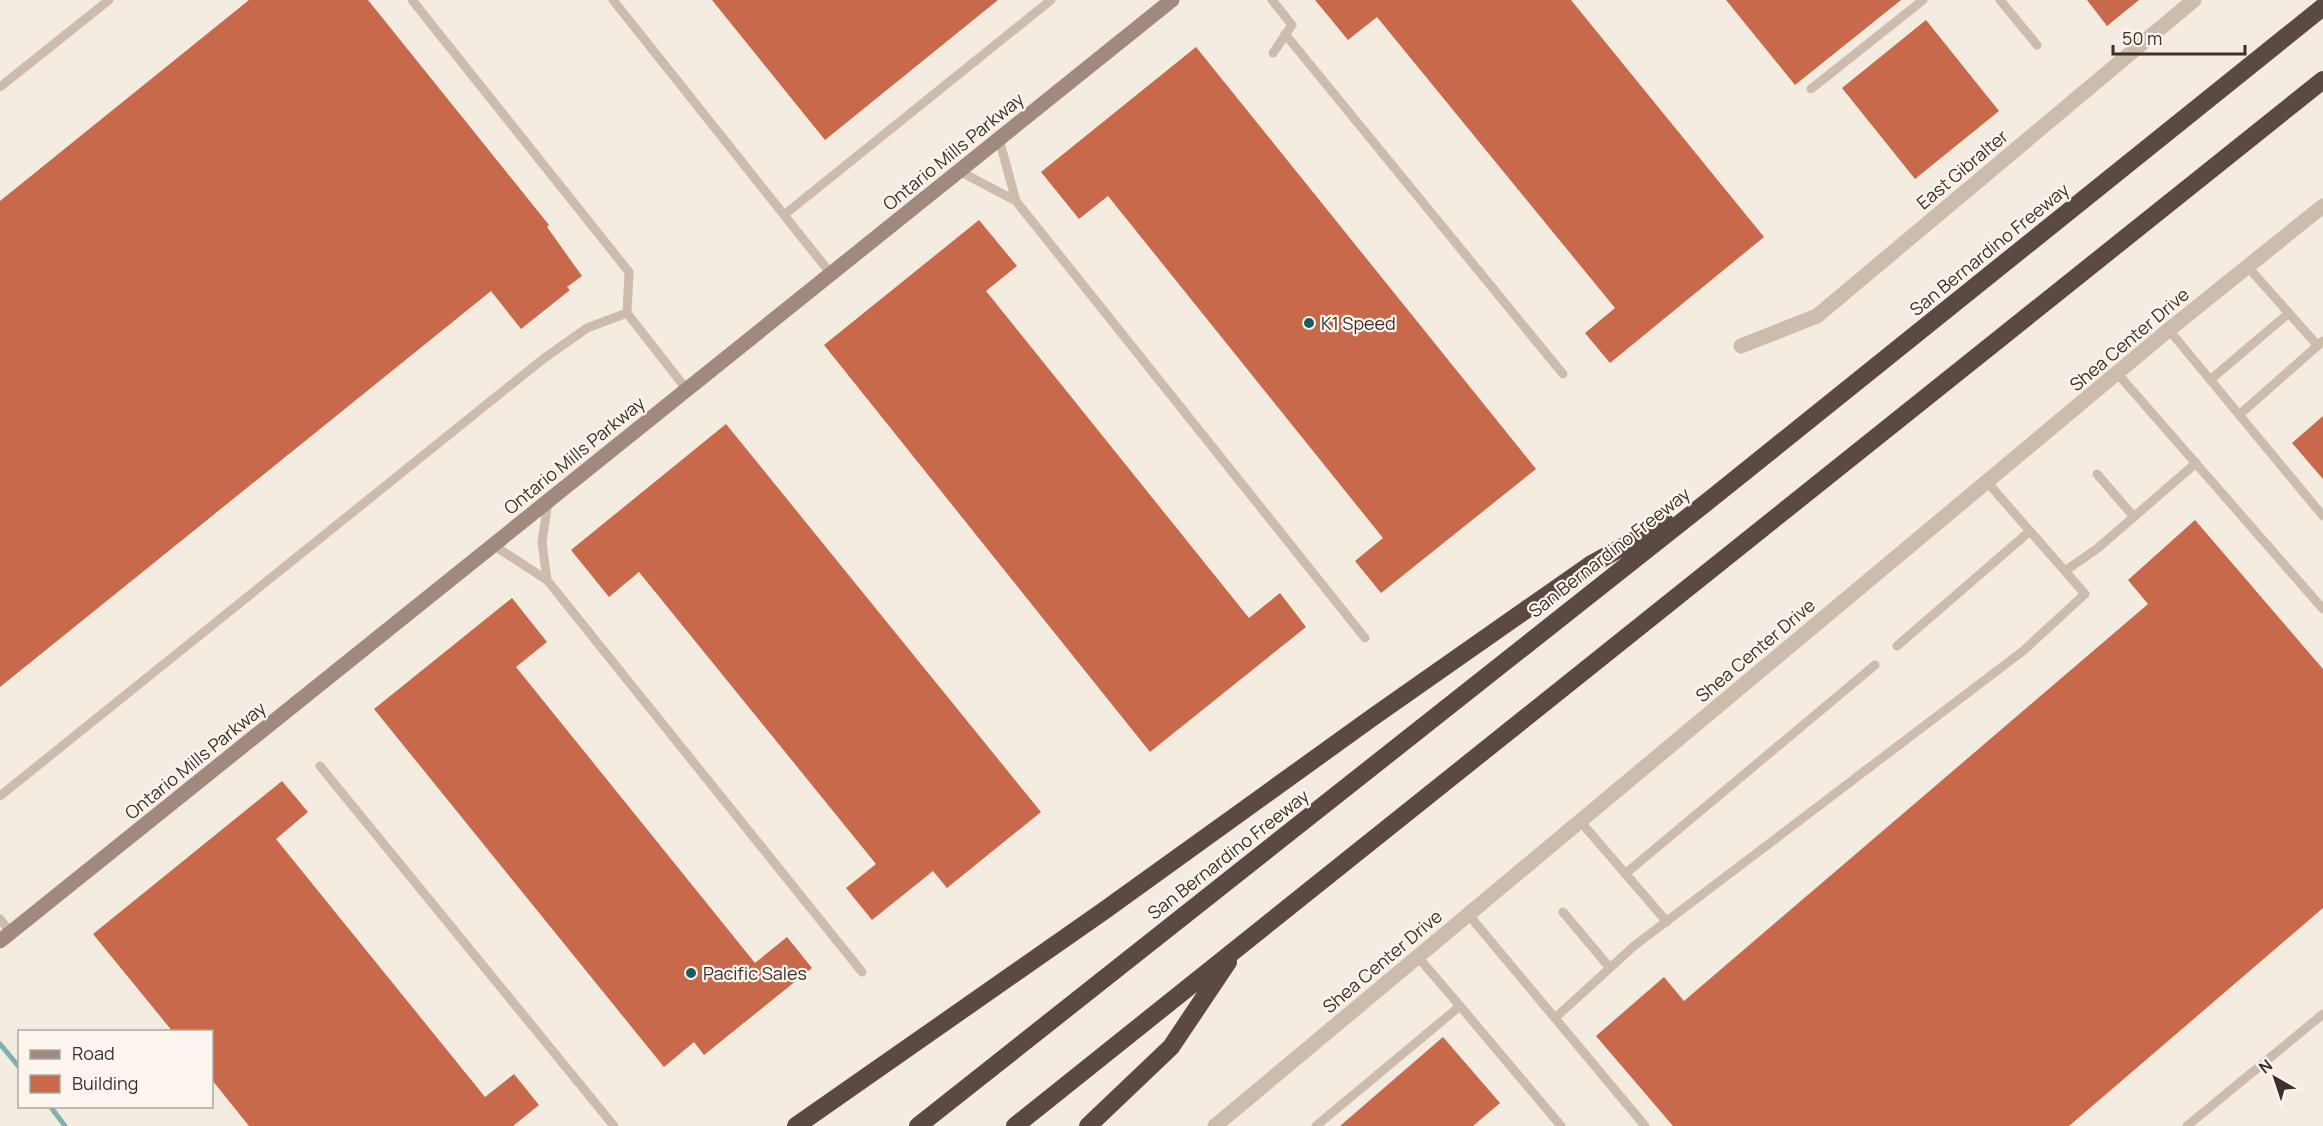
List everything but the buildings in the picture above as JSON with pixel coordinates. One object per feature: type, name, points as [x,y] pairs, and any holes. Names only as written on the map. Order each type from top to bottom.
[{"type":"highway","name":"San Bernardino Freeway","points":[[918,1126],[1712,498],[2323,7]]},
{"type":"highway","points":[[1015,1126],[2323,80]]},
{"type":"highway","points":[[796,1126],[1106,910],[1373,717],[1590,565],[1712,498]]},
{"type":"highway","points":[[1088,1126],[1172,1047],[1237,948]]},
{"type":"main road","name":"Ontario Mills Parkway","points":[[5,937],[1172,0]]},
{"type":"street","name":"East Gibralter","points":[[1741,346],[1817,316],[2194,0]]},
{"type":"street","name":"Shea Center Drive","points":[[1215,1126],[2169,330],[2323,206]]},
{"type":"lane","points":[[0,87],[109,0]]},
{"type":"lane","points":[[412,0],[629,272],[627,313],[687,390]]},
{"type":"lane","points":[[613,0],[831,274]]},
{"type":"lane","points":[[784,215],[1051,0]]},
{"type":"lane","points":[[1272,0],[1292,25],[1273,53]]},
{"type":"lane","points":[[1811,89],[1923,0]]},
{"type":"lane","points":[[2000,0],[2037,45]]},
{"type":"lane","points":[[1286,34],[1563,374]]},
{"type":"lane","points":[[999,139],[1016,201],[1365,638]]},
{"type":"lane","points":[[959,171],[1016,201]]},
{"type":"lane","points":[[2239,415],[2320,344],[2289,314],[2248,267]]},
{"type":"lane","points":[[0,796],[543,359],[587,328],[627,313]]},
{"type":"lane","points":[[2210,380],[2289,314]]},
{"type":"lane","points":[[2169,330],[2323,516]]},
{"type":"lane","points":[[2117,374],[2323,609]]},
{"type":"lane","points":[[2065,571],[2098,548],[2196,463]]},
{"type":"lane","points":[[2097,474],[2134,517]]},
{"type":"lane","points":[[1555,1018],[1667,922],[2023,651],[2085,594],[1987,482]]},
{"type":"lane","points":[[547,580],[542,542],[548,502]]},
{"type":"lane","points":[[1897,646],[2030,531]]},
{"type":"lane","points":[[493,545],[547,580],[862,972]]},
{"type":"lane","points":[[1625,874],[1875,665]]},
{"type":"lane","points":[[320,766],[614,1126]]},
{"type":"lane","points":[[1580,821],[1667,922]]},
{"type":"lane","points":[[1563,912],[1610,969]]},
{"type":"lane","points":[[1468,914],[1645,1126]]},
{"type":"lane","points":[[0,919],[5,937]]},
{"type":"lane","points":[[1418,957],[1562,1126]]},
{"type":"lane","points":[[1316,1126],[1460,1006]]},
{"type":"lane","points":[[2187,1126],[2323,1014]]},
{"type":"waterway","points":[[0,1044],[18,1066]]},
{"type":"waterway","points":[[52,1108],[65,1126]]},
{"type":"place","name":"K1 Speed","points":[[1309,323]]},
{"type":"place","name":"Pacific Sales","points":[[691,973]]}]
